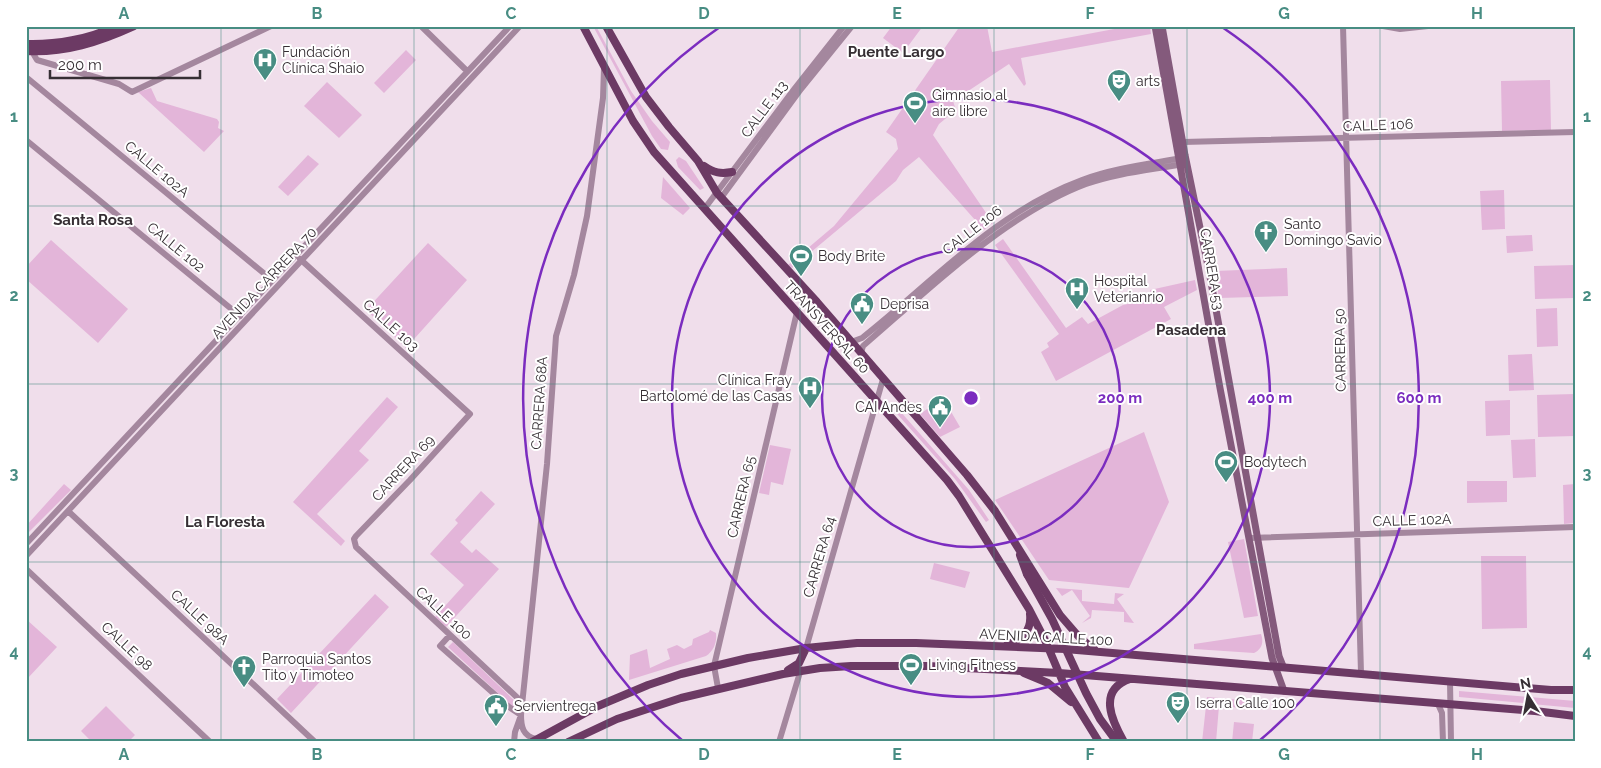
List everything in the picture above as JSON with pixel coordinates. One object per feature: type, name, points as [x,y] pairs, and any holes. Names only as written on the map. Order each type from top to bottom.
[{"type":"main road","points":[[30,47],[103,32],[116,26]]},
{"type":"main road","points":[[30,47],[57,50],[85,45],[109,38],[134,26]]},
{"type":"main road","name":"TRANSVERSAL 60","points":[[583,26],[633,121],[654,152],[959,496],[1029,610],[1079,711]]},
{"type":"main road","name":"TRANSVERSAL 60","points":[[606,26],[646,97],[698,161],[719,195],[817,302],[976,486],[995,511],[1060,615],[1079,637],[1095,651]]},
{"type":"main road","name":"CARRERA 53","points":[[1155,26],[1183,161],[1223,400],[1254,538],[1284,691]]},
{"type":"main road","name":"CARRERA 53","points":[[1162,26],[1183,142],[1183,161]]},
{"type":"main road","points":[[698,161],[714,172],[732,172]]},
{"type":"main road","name":"TRANSVERSAL 60","points":[[1016,544],[1027,574],[1052,619],[1086,693],[1100,719],[1117,742]]},
{"type":"main road","points":[[1004,647],[1018,640],[1027,632],[1030,623],[1029,610]]},
{"type":"main road","name":"AVENIDA CALLE 100","points":[[534,740],[580,715],[624,695],[669,678],[714,666],[806,648],[857,643],[916,643],[1095,651],[1551,690],[1575,690]]},
{"type":"main road","points":[[728,686],[736,681],[793,668],[801,660],[806,648]]},
{"type":"main road","points":[[568,742],[634,712],[718,688],[800,671],[831,667],[880,665],[1059,673],[1535,711],[1575,716]]},
{"type":"main road","points":[[1006,670],[1026,674],[1048,683],[1061,693],[1079,711],[1099,742]]},
{"type":"main road","points":[[1124,742],[1118,731],[1109,704],[1110,696],[1115,687],[1132,679]]},
{"type":"street","points":[[30,47],[37,60],[119,84],[132,92],[271,26]]},
{"type":"street","points":[[421,26],[466,73],[469,80]]},
{"type":"street","name":"AVENIDA CARRERA 70","points":[[26,556],[469,80],[510,26]]},
{"type":"street","name":"AVENIDA CARRERA 70","points":[[26,544],[120,446],[466,73],[520,26]]},
{"type":"street","name":"CALLE 113","points":[[719,195],[732,172],[844,26]]},
{"type":"street","name":"CALLE 113","points":[[705,208],[719,195],[852,26]]},
{"type":"street","name":"CARRERA 50","points":[[1344,26],[1361,673]]},
{"type":"street","points":[[1383,26],[1400,29],[1428,26]]},
{"type":"street","name":"CARRERA 68A","points":[[534,740],[524,731],[521,715],[547,464],[556,336],[582,243],[587,216],[603,98],[604,67]]},
{"type":"street","name":"CALLE 102A","points":[[26,77],[272,280]]},
{"type":"street","points":[[603,98],[610,91],[618,93]]},
{"type":"street","name":"CALLE 106","points":[[1183,142],[1575,132]]},
{"type":"street","name":"CALLE 102","points":[[26,140],[240,316]]},
{"type":"street","name":"CALLE 106","points":[[851,342],[862,338],[964,252],[1022,208],[1083,179],[1107,173],[1183,161]]},
{"type":"street","name":"CALLE 106","points":[[861,353],[863,346],[967,256],[1025,214],[1058,196],[1087,184],[1183,161]]},
{"type":"street","name":"CALLE 103","points":[[296,255],[470,414]]},
{"type":"street","name":"CARRERA 65","points":[[718,688],[714,666],[797,312]]},
{"type":"street","name":"CARRERA 64","points":[[779,742],[884,379]]},
{"type":"street","name":"CARRERA 69","points":[[354,539],[470,414]]},
{"type":"street","points":[[118,458],[125,448],[123,445],[120,446]]},
{"type":"street","name":"CALLE 98A","points":[[68,511],[315,742]]},
{"type":"street","name":"CALLE 102A","points":[[1254,538],[1575,527]]},
{"type":"street","name":"CALLE 100","points":[[354,539],[356,547],[522,702]]},
{"type":"street","name":"CALLE 98","points":[[26,569],[210,742]]},
{"type":"street","name":"CALLE 100","points":[[450,635],[440,646],[509,707],[521,715]]},
{"type":"street","points":[[1450,681],[1451,742]]},
{"type":"street","points":[[1438,704],[1442,713],[1443,742]]},
{"type":"street","name":"CARRERA 68A","points":[[514,742],[515,732],[521,715]]},
{"type":"shaded area","points":[[593,26],[596,26],[631,91],[652,121],[670,142],[668,150],[661,149],[652,136]]},
{"type":"shaded area","points":[[892,26],[923,26],[903,53],[883,38]]},
{"type":"shaded area","points":[[960,26],[987,26],[992,52],[1130,26],[1150,26],[1151,34],[1021,58],[1026,84],[1024,86],[1009,64],[953,101],[956,110],[939,124],[933,135],[993,223],[984,230],[919,157],[903,170],[896,181],[792,268],[788,265],[834,226],[898,149],[896,139],[886,132]]},
{"type":"shaded area","points":[[406,50],[416,60],[384,93],[374,83]]},
{"type":"shaded area","points":[[1550,80],[1551,130],[1502,131],[1501,81]]},
{"type":"shaded area","points":[[327,82],[362,115],[339,138],[304,106]]},
{"type":"shaded area","points":[[151,88],[157,101],[217,119],[219,122],[218,128],[224,131],[204,152],[138,92]]},
{"type":"shaded area","points":[[308,155],[319,164],[288,196],[278,187]]},
{"type":"shaded area","points":[[679,157],[686,161],[704,188],[700,190],[678,167],[676,160]]},
{"type":"shaded area","points":[[663,177],[690,208],[683,215],[661,198]]},
{"type":"shaded area","points":[[1504,190],[1505,229],[1482,230],[1480,191]]},
{"type":"shaded area","points":[[1532,235],[1533,251],[1507,253],[1506,236]]},
{"type":"shaded area","points":[[1003,239],[1066,328],[1082,317],[1088,324],[1123,305],[1152,299],[1150,290],[1195,280],[1197,290],[1164,307],[1171,319],[1056,381],[1041,352],[1049,347],[1047,343],[1059,334],[995,245]]},
{"type":"shaded area","points":[[51,240],[128,309],[98,343],[26,279],[26,267]]},
{"type":"shaded area","points":[[428,243],[467,280],[406,348],[366,310]]},
{"type":"shaded area","points":[[1575,265],[1575,298],[1535,299],[1534,266]]},
{"type":"shaded area","points":[[1287,268],[1288,296],[1219,298],[1215,271]]},
{"type":"shaded area","points":[[1557,308],[1558,346],[1537,347],[1536,309]]},
{"type":"shaded area","points":[[1532,354],[1534,390],[1509,391],[1508,355]]},
{"type":"shaded area","points":[[1575,394],[1575,436],[1538,437],[1537,395]]},
{"type":"shaded area","points":[[387,397],[398,407],[359,451],[369,460],[317,514],[345,541],[341,546],[293,502]]},
{"type":"shaded area","points":[[943,398],[960,427],[940,437],[920,414]]},
{"type":"shaded area","points":[[1510,400],[1510,435],[1486,436],[1485,401]]},
{"type":"shaded area","points":[[893,403],[969,490],[989,520],[986,522],[955,479],[890,406]]},
{"type":"shaded area","points":[[1144,432],[1169,502],[1129,588],[1049,580],[995,500]]},
{"type":"shaded area","points":[[1535,439],[1536,477],[1513,478],[1511,440]]},
{"type":"shaded area","points":[[770,445],[791,449],[783,485],[771,482],[769,495],[759,493]]},
{"type":"shaded area","points":[[1467,481],[1507,481],[1507,502],[1467,503]]},
{"type":"shaded area","points":[[64,484],[71,490],[26,535],[26,526]]},
{"type":"shaded area","points":[[1575,484],[1575,523],[1564,524],[1563,485]]},
{"type":"shaded area","points":[[481,491],[495,504],[460,542],[472,553],[476,549],[499,569],[446,627],[435,617],[464,585],[430,554],[458,523],[455,520]]},
{"type":"shaded area","points":[[1244,539],[1258,616],[1244,618],[1228,542]]},
{"type":"shaded area","points":[[1481,556],[1526,556],[1527,628],[1482,629]]},
{"type":"shaded area","points":[[934,563],[970,572],[965,588],[930,579]]},
{"type":"shaded area","points":[[1056,588],[1082,590],[1082,601],[1114,604],[1115,593],[1124,594],[1117,599],[1134,623],[1124,622],[1124,612],[1092,610],[1091,618],[1082,623],[1090,616],[1072,590],[1062,596]]},
{"type":"shaded area","points":[[375,594],[389,607],[291,713],[277,699]]},
{"type":"shaded area","points":[[26,619],[57,647],[27,679],[26,678]]},
{"type":"shaded area","points":[[710,630],[716,633],[716,640],[713,649],[706,656],[629,680],[630,655],[647,649],[650,668],[670,659],[667,649],[677,645],[684,649],[692,645],[693,639]]},
{"type":"shaded area","points":[[1261,634],[1262,645],[1254,653],[1194,649],[1194,644]]},
{"type":"shaded area","points":[[453,642],[518,704],[515,709],[448,647]]},
{"type":"shaded area","points":[[1459,691],[1575,701],[1575,708],[1459,697]]},
{"type":"shaded area","points":[[1207,697],[1266,702],[1265,710],[1219,706],[1216,742],[1202,742]]},
{"type":"shaded area","points":[[106,706],[135,735],[128,742],[92,742],[81,731]]},
{"type":"shaded area","points":[[1234,722],[1254,724],[1252,742],[1232,742]]},
{"type":"place","name":"Fundación Clínica Shaio","points":[[265,81]]},
{"type":"place","name":"arts","points":[[1119,102]]},
{"type":"place","name":"Gimnasio al aire libre","points":[[915,124]]},
{"type":"place","name":"Santo Domingo Savio","points":[[1266,253]]},
{"type":"place","name":"Body Brite","points":[[801,277]]},
{"type":"place","name":"Hospital Veterianrio","points":[[1077,310]]},
{"type":"place","name":"Deprisa","points":[[862,325]]},
{"type":"place","name":"Clínica Fray Bartolomé de las Casas","points":[[810,409]]},
{"type":"place","name":"CAI Andes","points":[[940,428]]},
{"type":"place","name":"Bodytech","points":[[1226,483]]},
{"type":"place","name":"Living Fitness","points":[[911,686]]},
{"type":"place","name":"Parroquia Santos Tito y Timoteo","points":[[244,688]]},
{"type":"place","name":"Iserra Calle 100","points":[[1178,724]]},
{"type":"place","name":"Servientrega","points":[[496,727]]},
{"type":"district","name":"Puente Largo","points":[[896,52]]},
{"type":"district","name":"Santa Rosa","points":[[93,220]]},
{"type":"district","name":"Pasadena","points":[[1191,330]]},
{"type":"district","name":"La Floresta","points":[[225,522]]}]
